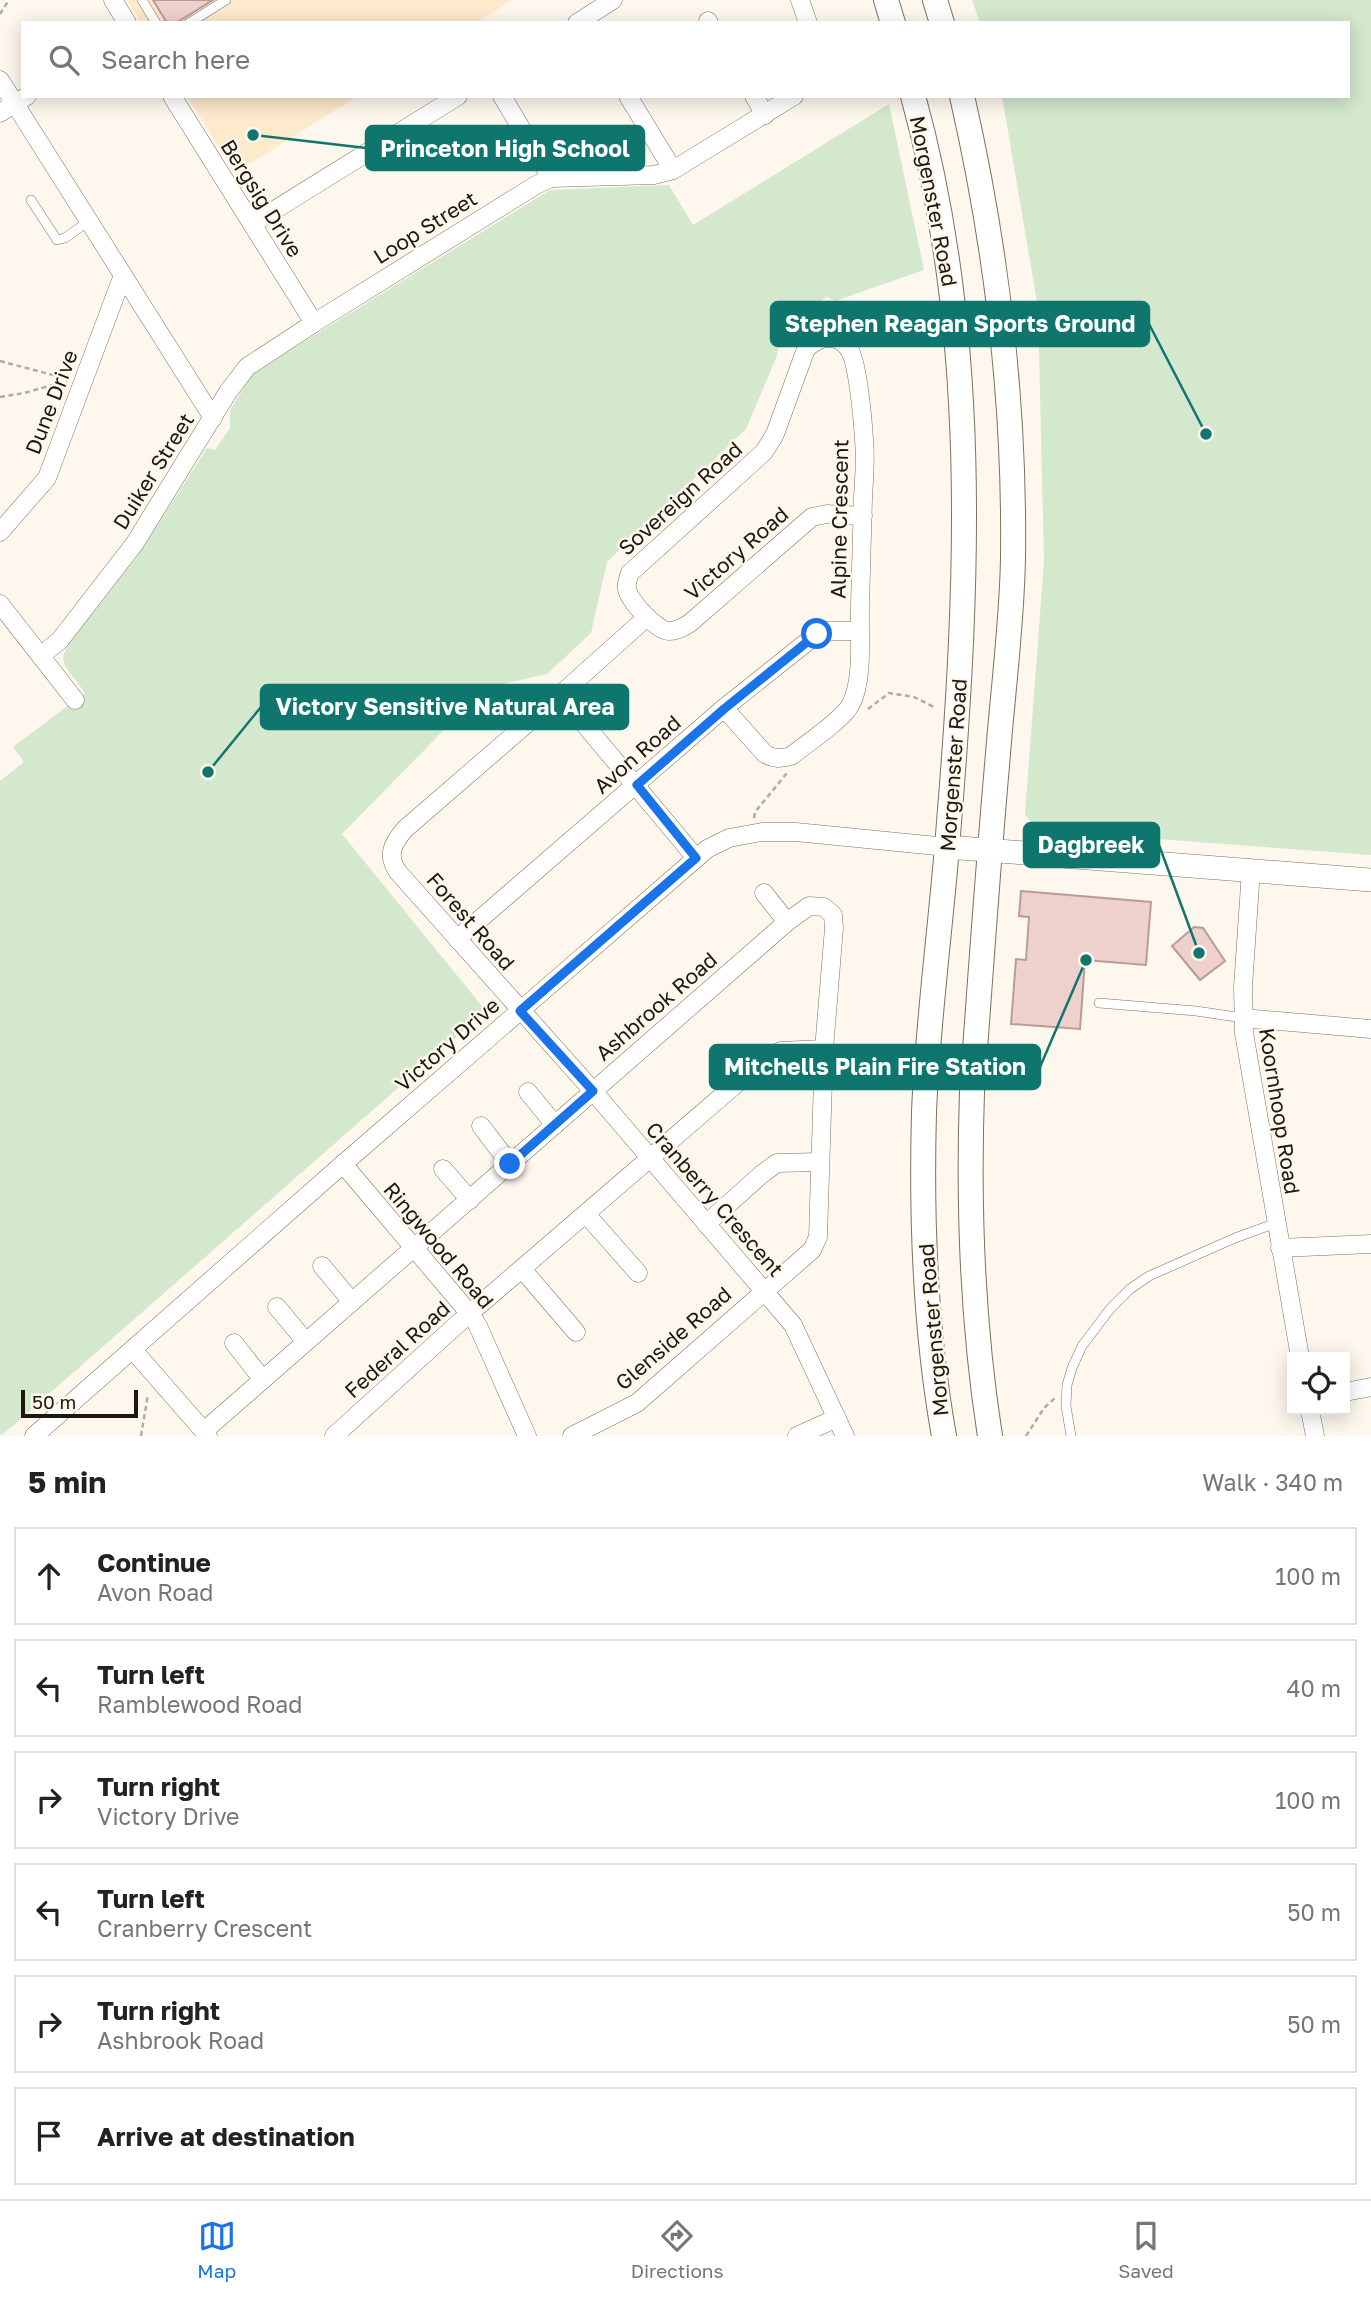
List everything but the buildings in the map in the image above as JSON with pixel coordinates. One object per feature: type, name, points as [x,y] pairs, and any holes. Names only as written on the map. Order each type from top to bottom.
[{"type":"main road","points":[[886,0],[892,21]]},
{"type":"main road","points":[[935,0],[941,21]]},
{"type":"main road","name":"Morgenster Road","points":[[914,98],[930,162],[946,250],[960,373],[964,438],[964,602],[947,847],[925,1098],[923,1162],[928,1303],[944,1436]]},
{"type":"main road","name":"Morgenster Road","points":[[962,98],[986,211],[1000,304],[1012,454],[1013,561],[972,1092],[970,1163],[973,1298],[990,1436]]},
{"type":"street","points":[[113,0],[126,21]]},
{"type":"street","points":[[580,21],[613,0]]},
{"type":"street","points":[[800,0],[807,21]]},
{"type":"street","points":[[0,80],[213,418]]},
{"type":"street","name":"Bergsig Drive","points":[[173,98],[314,323]]},
{"type":"street","points":[[252,224],[455,98]]},
{"type":"street","points":[[503,98],[551,178]]},
{"type":"street","points":[[629,98],[673,170]]},
{"type":"street","points":[[755,98],[765,115]]},
{"type":"street","name":"Loop Street","points":[[314,323],[536,185],[551,178],[654,175],[673,170],[791,98]]},
{"type":"street","name":"Dune Drive","points":[[0,532],[47,478],[123,275]]},
{"type":"street","name":"Duiker Street","points":[[41,656],[60,640],[135,542],[228,392],[247,367],[314,323]]},
{"type":"street","name":"Sovereign Road","points":[[647,617],[629,594],[626,583],[631,573],[764,452],[775,434],[806,349],[822,337],[838,341]]},
{"type":"street","name":"Alpine Crescent","points":[[838,341],[851,351],[864,442],[859,663],[855,694],[845,713]]},
{"type":"street","name":"Victory Road","points":[[647,617],[663,630],[678,630],[690,623],[812,517],[827,514],[863,516]]},
{"type":"street","points":[[0,604],[75,700]]},
{"type":"street","points":[[647,617],[560,695],[696,858]]},
{"type":"street","name":"Avon Road","points":[[457,939],[724,709],[817,634],[825,631],[859,631]]},
{"type":"street","name":"Forest Road","points":[[520,1011],[398,873],[391,858],[392,846],[405,829],[560,695]]},
{"type":"street","points":[[724,709],[765,754],[783,759],[791,756],[845,713]]},
{"type":"street","name":"Victory Drive","points":[[34,1436],[707,849],[729,838],[762,832],[796,832],[947,847]]},
{"type":"street","points":[[947,847],[1371,880]]},
{"type":"street","name":"Koornhoop Road","points":[[1251,870],[1242,1018],[1299,1352]]},
{"type":"street","points":[[764,893],[788,922]]},
{"type":"street","name":"Ashbrook Road","points":[[206,1434],[306,1342],[809,906],[824,907],[833,915],[824,1049]]},
{"type":"street","name":"Cranberry Crescent","points":[[520,1011],[593,1091],[793,1325],[845,1436]]},
{"type":"street","points":[[1242,1018],[1371,1029]]},
{"type":"street","name":"Federal Road","points":[[334,1436],[470,1314],[772,1054],[794,1049],[824,1049]]},
{"type":"street","name":"Glenside Road","points":[[572,1436],[637,1403],[812,1250],[818,1237],[824,1049]]},
{"type":"street","points":[[528,1092],[555,1125]]},
{"type":"street","points":[[481,1126],[510,1164]]},
{"type":"street","points":[[706,1224],[778,1163],[819,1162]]},
{"type":"street","name":"Ringwood Road","points":[[343,1164],[470,1314],[478,1326],[527,1436]]},
{"type":"street","points":[[443,1169],[470,1199]]},
{"type":"street","points":[[586,1214],[638,1273]]},
{"type":"street","points":[[1280,1248],[1371,1244]]},
{"type":"street","points":[[322,1266],[352,1302]]},
{"type":"street","points":[[522,1269],[576,1332]]},
{"type":"street","points":[[277,1307],[306,1342]]},
{"type":"street","points":[[234,1343],[263,1380]]},
{"type":"street","points":[[133,1350],[206,1434]]},
{"type":"street","points":[[1350,1391],[1371,1387]]},
{"type":"street","points":[[1311,1415],[1314,1436]]},
{"type":"street","points":[[797,1436],[836,1418]]},
{"type":"lane","points":[[142,0],[155,21]]},
{"type":"lane","points":[[192,21],[226,0]]},
{"type":"lane","points":[[31,200],[57,240],[65,238],[89,221]]},
{"type":"lane","points":[[1100,1003],[1242,1018]]},
{"type":"lane","points":[[1071,1436],[1066,1406],[1072,1368],[1082,1346],[1110,1309],[1130,1289],[1149,1276],[1276,1223]]},
{"type":"path","points":[[0,14],[9,0]]},
{"type":"path","points":[[0,361],[71,380],[0,397]]},
{"type":"path","points":[[845,713],[864,712],[889,693],[914,697],[936,708]]},
{"type":"path","points":[[754,822],[755,812],[783,780],[791,756]]},
{"type":"path","points":[[141,1436],[150,1386],[158,1379]]},
{"type":"path","points":[[1026,1436],[1044,1408],[1067,1391]]},
{"type":"shaded area","points":[[127,0],[512,0],[479,21],[140,21]]},
{"type":"shaded area","points":[[188,98],[355,98],[235,173]]},
{"type":"green space","points":[[972,0],[1371,0],[1371,855],[1036,830],[1025,814],[1044,561],[1038,308],[1002,98],[1350,98],[1350,21],[979,21]]},
{"type":"green space","points":[[889,104],[924,270],[835,301],[827,297],[785,324],[776,358],[746,429],[607,562],[591,633],[547,674],[485,688],[342,834],[486,1011],[0,1434],[0,781],[24,762],[13,747],[85,693],[65,666],[63,656],[69,643],[139,554],[207,448],[215,450],[230,428],[230,410],[253,373],[550,190],[669,185],[693,225]]},
{"type":"place","name":"Princeton High School","points":[[253,135]]},
{"type":"place","name":"Stephen Reagan Sports Ground","points":[[1206,434]]},
{"type":"place","name":"Victory Sensitive Natural Area","points":[[208,772]]},
{"type":"place","name":"Dagbreek","points":[[1199,953]]},
{"type":"place","name":"Mitchells Plain Fire Station","points":[[1086,960]]},
{"type":"route","points":[[510,1164],[593,1091],[520,1011],[696,858],[637,785],[724,709],[817,634]]}]
